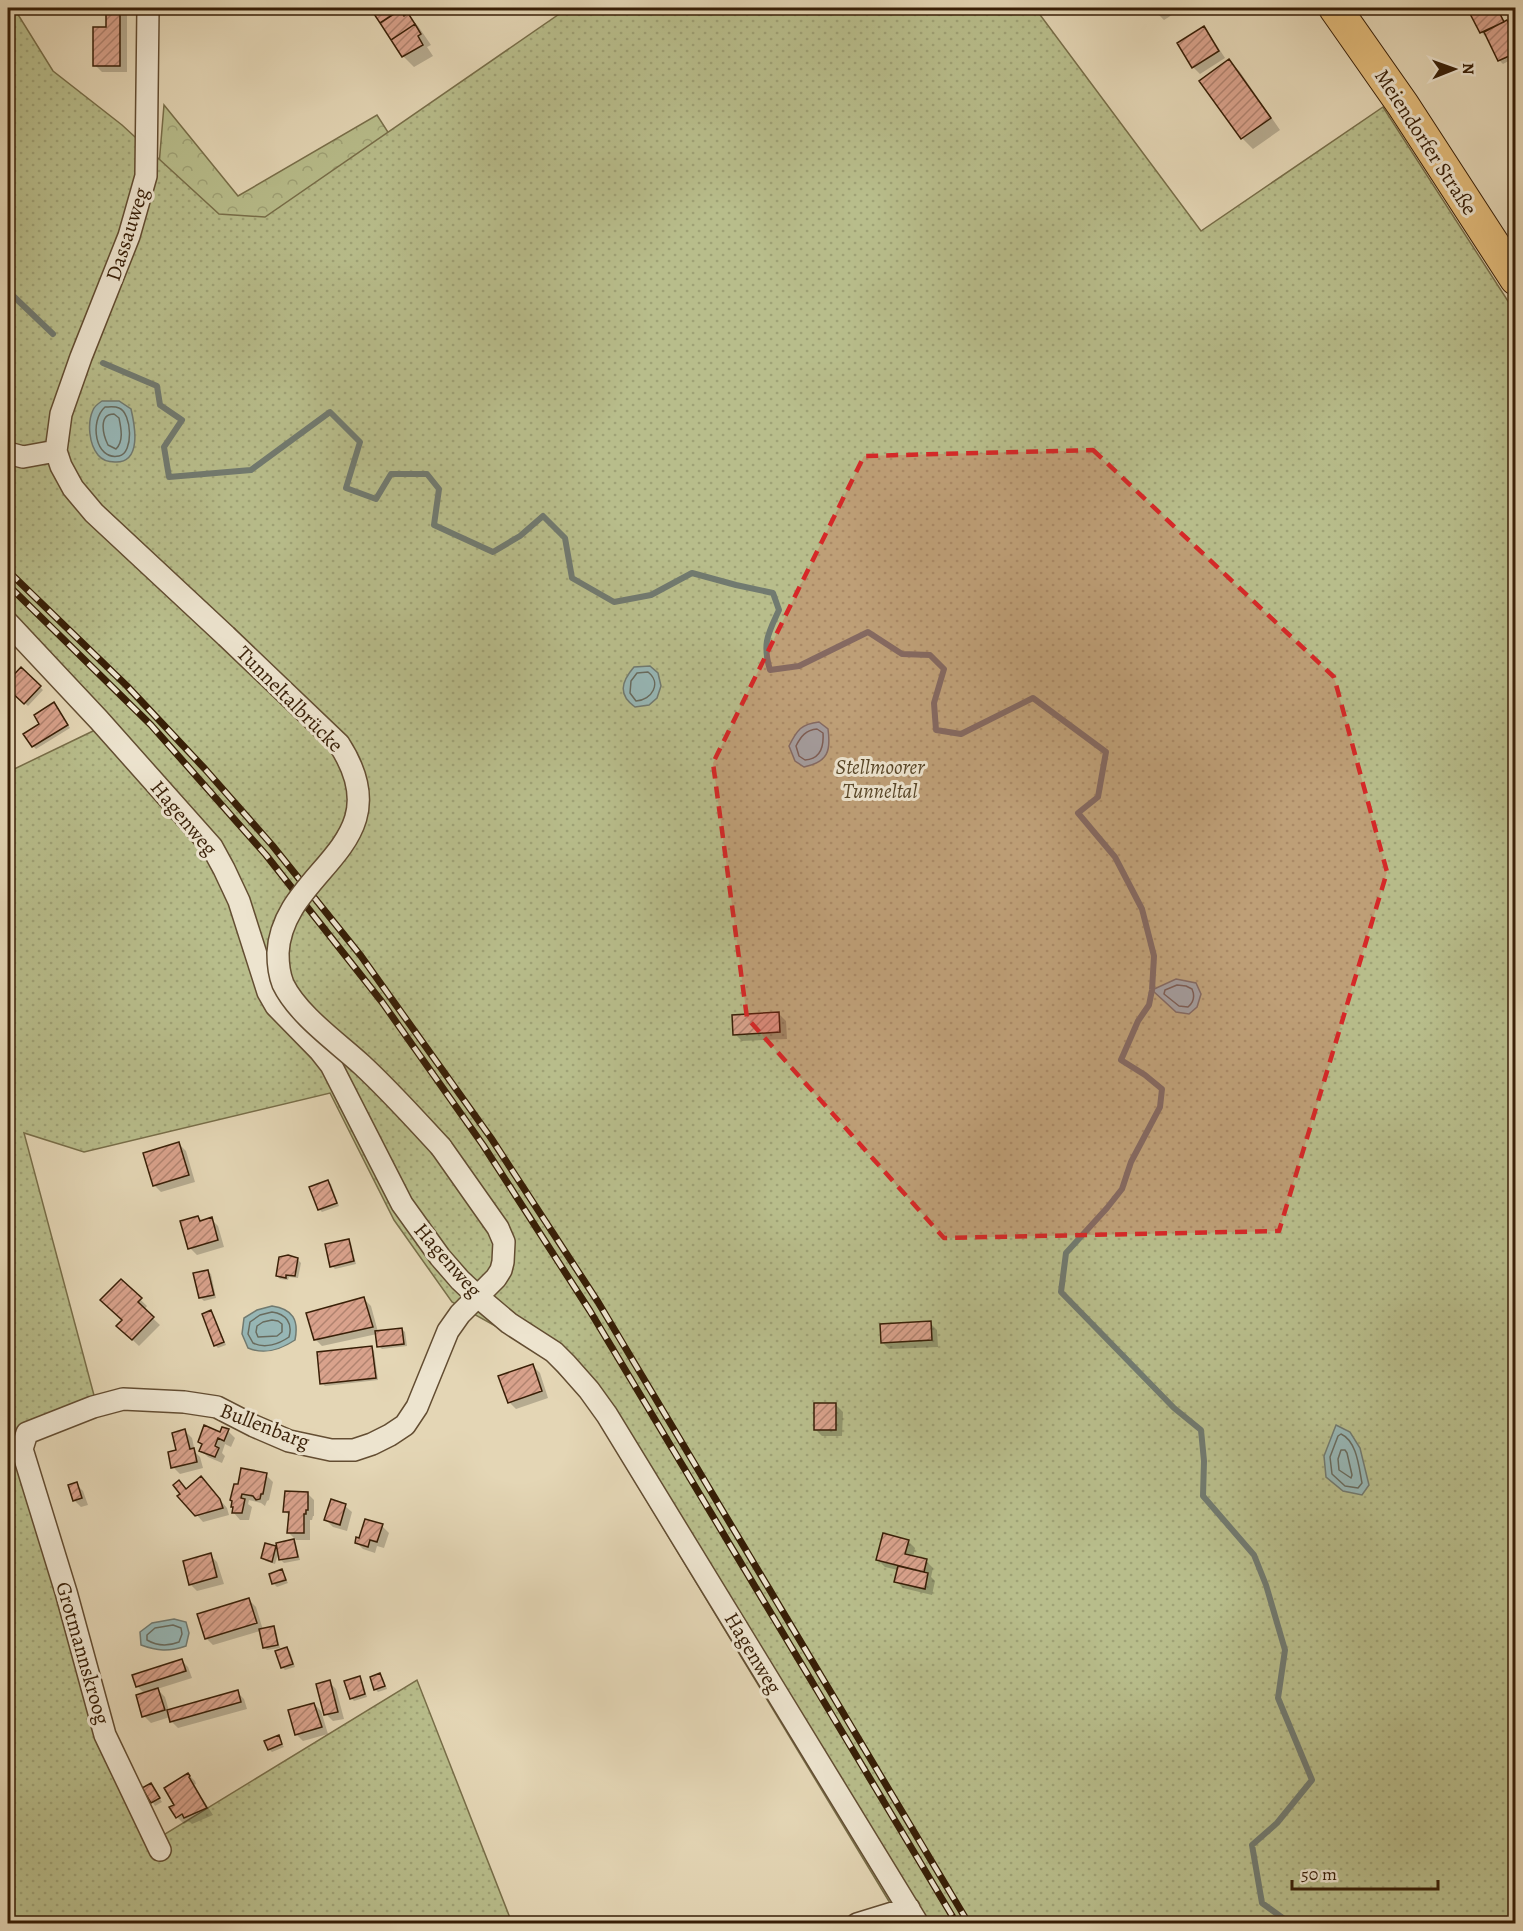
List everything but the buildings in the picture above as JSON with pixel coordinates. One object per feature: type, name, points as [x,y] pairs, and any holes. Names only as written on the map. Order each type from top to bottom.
[{"type":"main road","name":"Meiendorfer Straße","points":[[1335,8],[1403,105],[1515,279]]},
{"type":"street","name":"Dassauweg","points":[[56,451],[61,414],[129,236],[146,176],[148,8]]},
{"type":"street","points":[[8,453],[23,457],[56,451]]},
{"type":"street","name":"Tunneltalbrücke","points":[[56,451],[73,488],[94,513],[339,744],[351,765],[358,802],[351,832],[337,854],[285,919],[279,944],[279,972],[289,994],[306,1014],[363,1066],[441,1147],[488,1212],[504,1242],[503,1262],[496,1278],[477,1296]]},
{"type":"street","name":"Hagenweg","points":[[8,623],[99,720],[212,847],[239,901],[268,992],[276,1006],[331,1065],[402,1204],[440,1257],[460,1280],[509,1323],[554,1352],[589,1390],[607,1415],[914,1916]]},
{"type":"street","name":"Bullenbarg","points":[[22,1449],[27,1433],[93,1407],[123,1399],[184,1402],[218,1407],[289,1441],[331,1450],[354,1450],[390,1435],[405,1425],[417,1407],[448,1331],[477,1296]]},
{"type":"street","name":"Grotmannskroog","points":[[22,1449],[66,1592],[105,1735],[160,1851]]},
{"type":"street","points":[[856,1923],[914,1916]]},
{"type":"highlighted area","points":[[1093,450],[1334,677],[1387,872],[1279,1231],[944,1238],[747,1018],[713,763],[864,456]]},
{"type":"green space","name":"Stellmoorer Tunneltal","points":[[8,8],[14,8],[53,71],[122,125],[219,214],[265,217],[568,8],[1035,8],[1201,231],[1383,107],[1515,312],[1515,1923],[840,1923],[890,1903],[587,1402],[535,1348],[452,1302],[394,1220],[330,1093],[84,1152],[24,1133],[99,1414],[30,1438],[113,1734],[162,1836],[417,1680],[512,1923],[8,1923],[8,772],[93,731],[110,718],[8,611]]},
{"type":"green space","points":[[164,105],[238,196],[377,115],[393,140],[272,225],[230,225],[158,177]]},
{"type":"water","points":[[102,401],[119,401],[131,409],[135,442],[129,457],[124,461],[113,462],[104,459],[98,455],[93,445],[91,415],[94,408]]},
{"type":"water","points":[[650,666],[658,673],[661,686],[657,698],[649,705],[635,707],[626,698],[624,683],[634,667]]},
{"type":"water","points":[[819,722],[828,729],[828,749],[823,759],[804,767],[795,761],[789,746],[800,729],[808,724]]},
{"type":"water","points":[[1176,979],[1196,983],[1201,994],[1197,1007],[1189,1014],[1176,1012],[1152,990]]},
{"type":"water","points":[[272,1306],[285,1310],[293,1317],[296,1327],[295,1340],[272,1350],[260,1351],[248,1348],[242,1334],[244,1318],[257,1310]]},
{"type":"water","points":[[1336,1425],[1350,1432],[1360,1448],[1369,1485],[1362,1495],[1343,1491],[1326,1477],[1324,1456]]},
{"type":"water","points":[[174,1619],[186,1622],[189,1633],[186,1646],[163,1650],[141,1645],[140,1632],[152,1623]]},
{"type":"waterway","points":[[8,291],[53,334]]},
{"type":"waterway","points":[[103,363],[157,386],[160,405],[182,420],[164,447],[169,477],[251,470],[330,412],[360,442],[346,488],[376,499],[391,474],[427,474],[439,489],[434,525],[493,552],[520,536],[543,516],[565,538],[572,578],[614,602],[651,595],[692,573],[773,593],[779,610],[766,645],[770,670],[799,666],[868,632],[902,654],[930,655],[944,669],[934,703],[936,730],[961,734],[1033,698],[1106,752],[1098,797],[1078,813],[1115,857],[1142,909],[1154,956],[1152,990],[1149,1005],[1138,1021],[1121,1060],[1162,1089],[1160,1107],[1131,1162],[1122,1189],[1066,1253],[1061,1292],[1174,1408],[1201,1430],[1204,1461],[1203,1496],[1254,1555],[1266,1585],[1285,1650],[1278,1698],[1312,1780],[1277,1823],[1252,1845],[1262,1903],[1291,1924]]},
{"type":"railway","points":[[8,571],[127,686],[272,845],[361,956],[491,1138],[598,1302],[969,1924]]},
{"type":"railway","points":[[8,585],[151,725],[266,855],[382,1002],[483,1145],[590,1311],[957,1924]]}]
